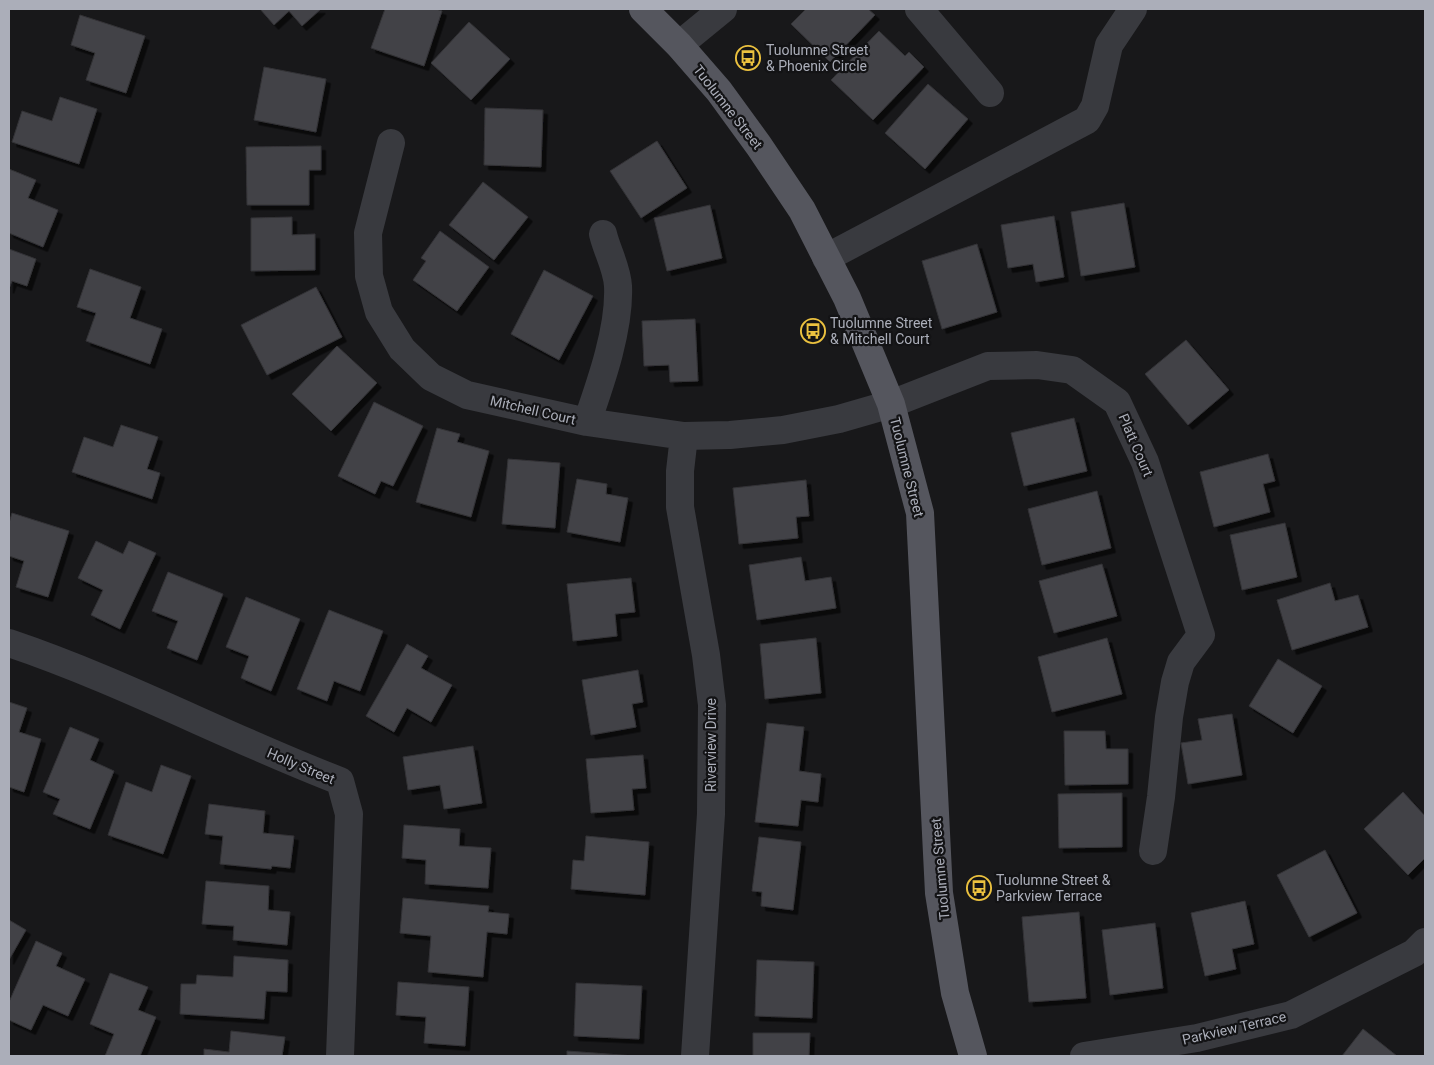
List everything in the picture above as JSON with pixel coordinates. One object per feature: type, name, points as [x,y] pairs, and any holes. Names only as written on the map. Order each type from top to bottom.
[{"type":"main road","name":"Tuolumne Street","points":[[643,9],[679,45],[719,91],[802,210],[847,298],[891,404],[920,514],[939,893],[956,993],[973,1056]]},
{"type":"street","points":[[679,45],[723,9]]},
{"type":"street","points":[[919,9],[990,93]]},
{"type":"street","points":[[826,258],[1087,120],[1095,106],[1109,45],[1133,9]]},
{"type":"street","name":"Mitchell Court","points":[[391,143],[368,233],[369,276],[379,312],[402,349],[431,377],[467,395],[587,422],[684,436],[730,435],[783,430],[891,404]]},
{"type":"street","points":[[587,422],[610,344],[616,310],[618,285],[615,268],[603,234]]},
{"type":"street","name":"Platt Court","points":[[891,404],[988,366],[1037,365],[1072,370],[1117,402],[1145,462],[1201,635],[1181,662],[1175,682],[1153,850]]},
{"type":"street","name":"Riverview Drive","points":[[684,436],[680,471],[680,507],[706,655],[712,705],[711,814],[694,1056]]},
{"type":"street","name":"Holly Street","points":[[9,643],[39,653],[198,720],[289,762],[340,781],[348,814],[340,1056]]},
{"type":"street","name":"Parkview Terrace","points":[[1084,1056],[1202,1047],[1291,1015],[1421,953]]},
{"type":"building","points":[[260,9],[321,9],[302,26],[289,11],[274,25]]},
{"type":"building","points":[[385,9],[436,9],[442,11],[424,66],[371,48]]},
{"type":"building","points":[[806,9],[868,9],[875,15],[830,62],[791,24]]},
{"type":"building","points":[[80,15],[145,36],[126,93],[86,80],[95,53],[71,45]]},
{"type":"building","points":[[469,22],[510,59],[471,100],[431,63]]},
{"type":"building","points":[[879,31],[905,56],[909,52],[924,67],[873,120],[831,80]]},
{"type":"building","points":[[264,67],[326,79],[316,132],[254,120]]},
{"type":"building","points":[[928,84],[968,119],[925,169],[885,133]]},
{"type":"building","points":[[60,97],[97,109],[79,164],[12,142],[22,111],[52,121]]},
{"type":"building","points":[[485,108],[543,110],[541,167],[484,165]]},
{"type":"building","points":[[657,141],[687,188],[641,218],[610,171]]},
{"type":"building","points":[[321,146],[321,170],[309,170],[309,205],[247,205],[246,147]]},
{"type":"building","points":[[9,169],[36,180],[28,198],[58,210],[43,247],[9,233]]},
{"type":"building","points":[[483,182],[528,217],[494,260],[449,225]]},
{"type":"building","points":[[1124,203],[1135,267],[1081,276],[1071,212]]},
{"type":"building","points":[[710,205],[722,258],[667,271],[654,218]]},
{"type":"building","points":[[1054,216],[1064,277],[1036,282],[1033,264],[1008,268],[1001,225]]},
{"type":"building","points":[[292,217],[292,235],[315,234],[315,270],[251,271],[251,218]]},
{"type":"building","points":[[440,231],[489,267],[457,311],[413,280],[426,261],[421,258]]},
{"type":"building","points":[[977,244],[997,312],[942,329],[922,261]]},
{"type":"building","points":[[9,249],[36,259],[27,286],[12,281],[9,289]]},
{"type":"building","points":[[90,269],[141,287],[130,318],[162,329],[150,364],[86,341],[96,313],[77,307]]},
{"type":"building","points":[[544,270],[593,296],[559,360],[511,334]]},
{"type":"building","points":[[316,287],[342,337],[267,375],[241,325]]},
{"type":"building","points":[[695,319],[698,381],[670,382],[669,365],[644,366],[642,321]]},
{"type":"building","points":[[1186,340],[1229,390],[1188,425],[1145,374]]},
{"type":"building","points":[[337,346],[377,383],[331,431],[292,394]]},
{"type":"building","points":[[374,402],[423,426],[393,486],[381,481],[375,494],[338,476]]},
{"type":"building","points":[[1074,418],[1087,471],[1024,486],[1011,433]]},
{"type":"building","points":[[121,425],[158,437],[147,469],[160,473],[152,499],[72,472],[84,437],[113,447]]},
{"type":"building","points":[[437,428],[460,434],[457,442],[489,451],[471,517],[416,502]]},
{"type":"building","points":[[1268,454],[1275,481],[1263,484],[1270,512],[1214,527],[1200,472]]},
{"type":"building","points":[[508,459],[560,463],[555,528],[502,524]]},
{"type":"building","points":[[577,479],[607,484],[606,494],[628,498],[620,542],[567,532]]},
{"type":"building","points":[[806,480],[809,516],[796,517],[798,538],[739,544],[733,488]]},
{"type":"building","points":[[1097,491],[1111,548],[1042,565],[1028,509]]},
{"type":"building","points":[[12,513],[69,531],[48,597],[16,587],[24,561],[9,556],[9,523]]},
{"type":"building","points":[[1285,523],[1297,577],[1242,590],[1230,535]]},
{"type":"building","points":[[96,541],[123,554],[129,541],[156,553],[120,629],[91,615],[103,590],[78,578]]},
{"type":"building","points":[[801,557],[805,581],[831,577],[836,608],[757,620],[749,565]]},
{"type":"building","points":[[1102,564],[1117,616],[1054,633],[1039,581]]},
{"type":"building","points":[[168,572],[223,594],[197,660],[167,648],[178,621],[152,611]]},
{"type":"building","points":[[631,578],[635,612],[615,614],[617,636],[573,641],[567,584]]},
{"type":"building","points":[[1330,583],[1335,601],[1358,595],[1368,627],[1292,650],[1277,600]]},
{"type":"building","points":[[246,597],[300,619],[271,691],[241,678],[249,656],[226,647]]},
{"type":"building","points":[[329,610],[383,631],[360,691],[334,681],[327,701],[297,689]]},
{"type":"building","points":[[816,638],[821,693],[765,699],[760,644]]},
{"type":"building","points":[[1107,638],[1122,694],[1052,712],[1038,657]]},
{"type":"building","points":[[407,644],[428,656],[421,668],[452,685],[431,722],[407,708],[394,732],[366,716]]},
{"type":"building","points":[[1278,659],[1322,686],[1293,733],[1249,706]]},
{"type":"building","points":[[638,670],[643,702],[632,704],[636,727],[591,735],[582,680]]},
{"type":"building","points":[[9,702],[27,708],[19,732],[41,739],[24,792],[9,787]]},
{"type":"building","points":[[1232,714],[1242,775],[1188,784],[1181,743],[1202,740],[1198,719]]},
{"type":"building","points":[[767,723],[804,727],[799,771],[821,774],[818,802],[801,800],[798,826],[755,822]]},
{"type":"building","points":[[70,727],[99,739],[90,760],[114,771],[90,829],[53,814],[60,799],[43,792]]},
{"type":"building","points":[[1064,731],[1105,731],[1106,749],[1128,749],[1128,784],[1065,785]]},
{"type":"building","points":[[473,746],[482,803],[444,809],[440,785],[408,790],[403,757]]},
{"type":"building","points":[[643,755],[646,788],[632,789],[634,810],[591,813],[586,759]]},
{"type":"building","points":[[161,765],[191,776],[163,854],[108,835],[126,782],[152,792]]},
{"type":"building","points":[[1403,792],[1425,816],[1425,858],[1408,875],[1364,829]]},
{"type":"building","points":[[1122,793],[1122,847],[1059,848],[1058,794]]},
{"type":"building","points":[[209,804],[265,811],[263,833],[294,836],[290,868],[272,866],[271,869],[220,864],[223,836],[205,834]]},
{"type":"building","points":[[404,825],[460,829],[459,846],[491,848],[488,888],[425,884],[426,860],[402,858]]},
{"type":"building","points":[[586,836],[649,842],[645,895],[571,889],[573,860],[584,861]]},
{"type":"building","points":[[759,837],[801,842],[793,910],[761,906],[762,892],[752,891]]},
{"type":"building","points":[[1325,850],[1357,913],[1309,937],[1277,875]]},
{"type":"building","points":[[206,881],[269,886],[268,910],[290,912],[287,945],[233,940],[234,926],[202,924]]},
{"type":"building","points":[[403,898],[489,906],[488,912],[509,914],[507,934],[487,932],[483,977],[428,972],[431,936],[400,933]]},
{"type":"building","points":[[1245,901],[1254,944],[1232,949],[1236,969],[1205,976],[1191,913]]},
{"type":"building","points":[[1079,912],[1086,998],[1029,1002],[1022,917]]},
{"type":"building","points":[[9,920],[26,930],[9,960]]},
{"type":"building","points":[[1155,923],[1163,988],[1110,995],[1102,930]]},
{"type":"building","points":[[36,941],[62,953],[56,966],[85,979],[68,1016],[43,1005],[31,1030],[9,1020],[9,1002]]},
{"type":"building","points":[[234,956],[288,960],[287,992],[266,991],[264,1019],[180,1014],[181,984],[196,984],[197,975],[233,977]]},
{"type":"building","points":[[757,960],[814,962],[812,1018],[755,1016]]},
{"type":"building","points":[[110,973],[148,987],[138,1010],[156,1017],[140,1056],[105,1056],[114,1034],[90,1024]]},
{"type":"building","points":[[398,982],[469,987],[465,1046],[424,1043],[426,1017],[396,1015]]},
{"type":"building","points":[[576,983],[642,986],[639,1039],[574,1036]]},
{"type":"building","points":[[1363,1029],[1397,1056],[1342,1056]]},
{"type":"building","points":[[231,1031],[285,1037],[282,1056],[204,1056],[204,1049],[229,1052]]},
{"type":"building","points":[[753,1033],[810,1033],[809,1056],[753,1056]]},
{"type":"building","points":[[567,1051],[635,1056],[567,1056]]},
{"type":"place","name":"Tuolumne Street & Phoenix Circle","points":[[748,58]]},
{"type":"place","name":"Tuolumne Street & Mitchell Court","points":[[813,331]]},
{"type":"place","name":"Tuolumne Street & Parkview Terrace","points":[[979,888]]}]
